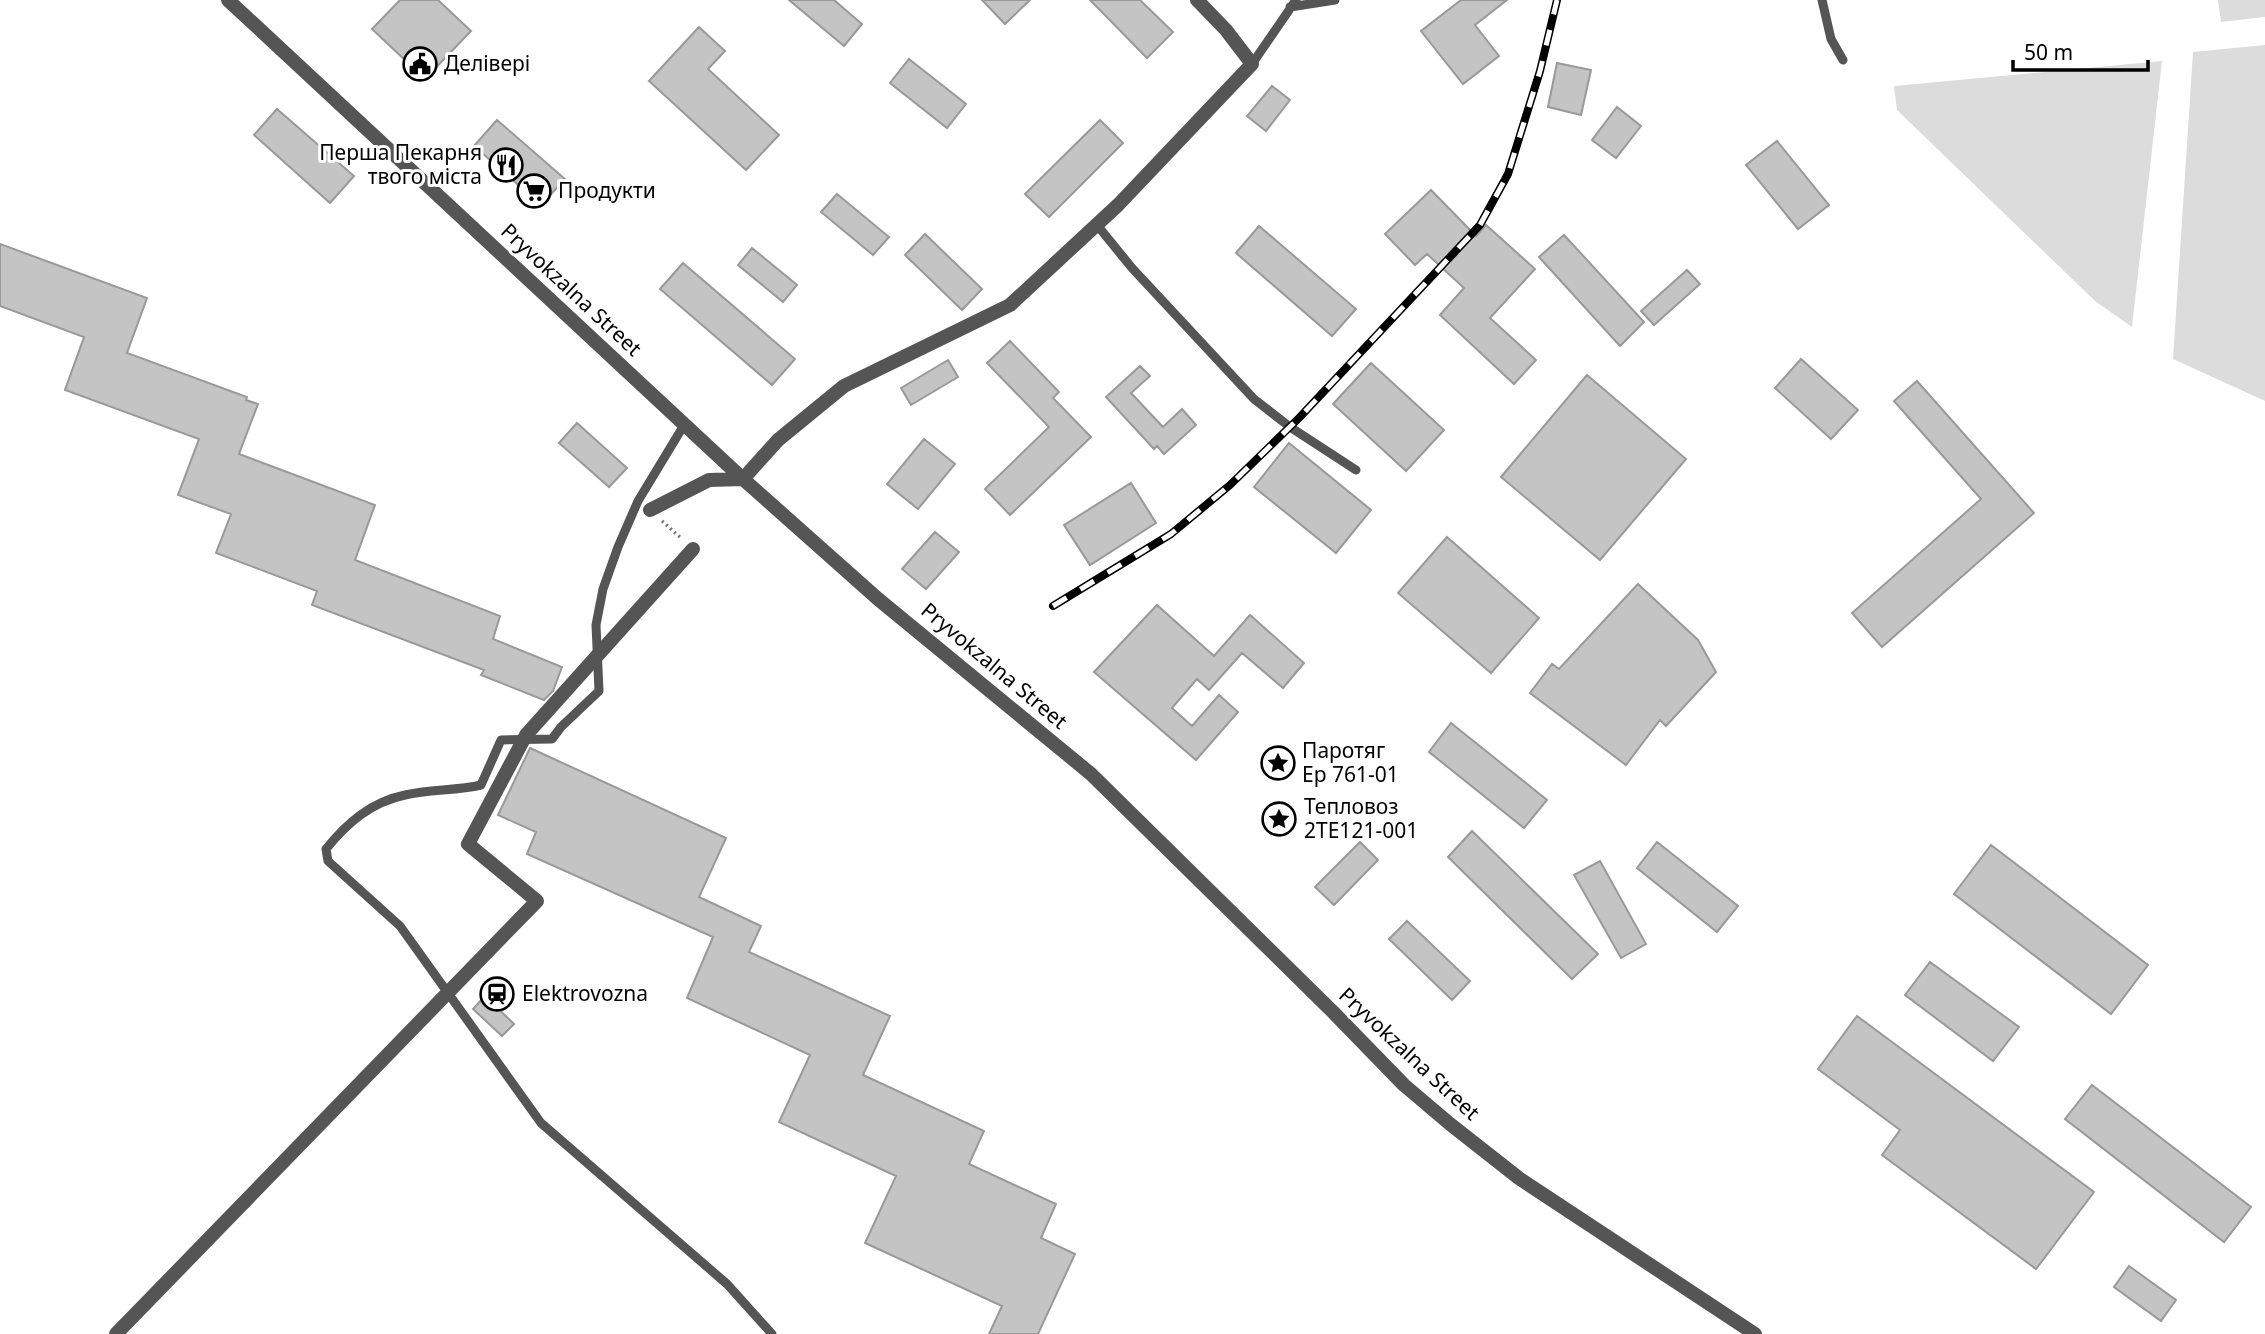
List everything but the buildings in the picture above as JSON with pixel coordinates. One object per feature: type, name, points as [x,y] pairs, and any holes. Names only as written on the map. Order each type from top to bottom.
[{"type":"street","name":"Pryvokzalna Street","points":[[228,0],[743,479],[878,599],[1091,774],[1404,1084],[1520,1179],[1755,1334]]},
{"type":"street","points":[[650,510],[709,480],[743,479],[778,440],[844,386],[1010,305],[1097,225],[1252,64],[1226,30],[1197,0]]},
{"type":"street","points":[[116,1334],[537,901],[468,844],[526,735],[693,549]]},
{"type":"lane","points":[[1252,64],[1293,3],[1335,0]]},
{"type":"lane","points":[[1822,0],[1831,39],[1843,60]]},
{"type":"lane","points":[[1097,225],[1132,268],[1254,399],[1290,427],[1356,470]]},
{"type":"lane","points":[[684,425],[638,501],[603,589],[596,625],[599,691],[552,739],[501,740],[481,785],[405,795],[374,805],[353,819],[326,849],[328,861],[400,926],[541,1124],[727,1284],[772,1334]]},
{"type":"path","points":[[650,510],[693,549]]},
{"type":"shaded area","points":[[2218,0],[2265,0],[2265,17],[2221,22]]},
{"type":"shaded area","points":[[2265,45],[2265,401],[2173,359],[2193,52]]},
{"type":"shaded area","points":[[2162,61],[2132,327],[2095,301],[1897,110],[1894,86]]},
{"type":"railway","points":[[1053,606],[1171,534],[1230,485],[1299,418],[1480,225],[1508,174],[1540,71],[1557,0]]},
{"type":"place","name":"Делівері","points":[[420,64]]},
{"type":"place","name":"Перша Пекарня твого мiста","points":[[506,165]]},
{"type":"place","name":"Продукти","points":[[534,191]]},
{"type":"place","name":"Паротяг Ер 761-01","points":[[1278,763]]},
{"type":"place","name":"Тепловоз 2ТЕ121-001","points":[[1279,819]]},
{"type":"place","name":"Elektrovozna","points":[[497,994]]}]
